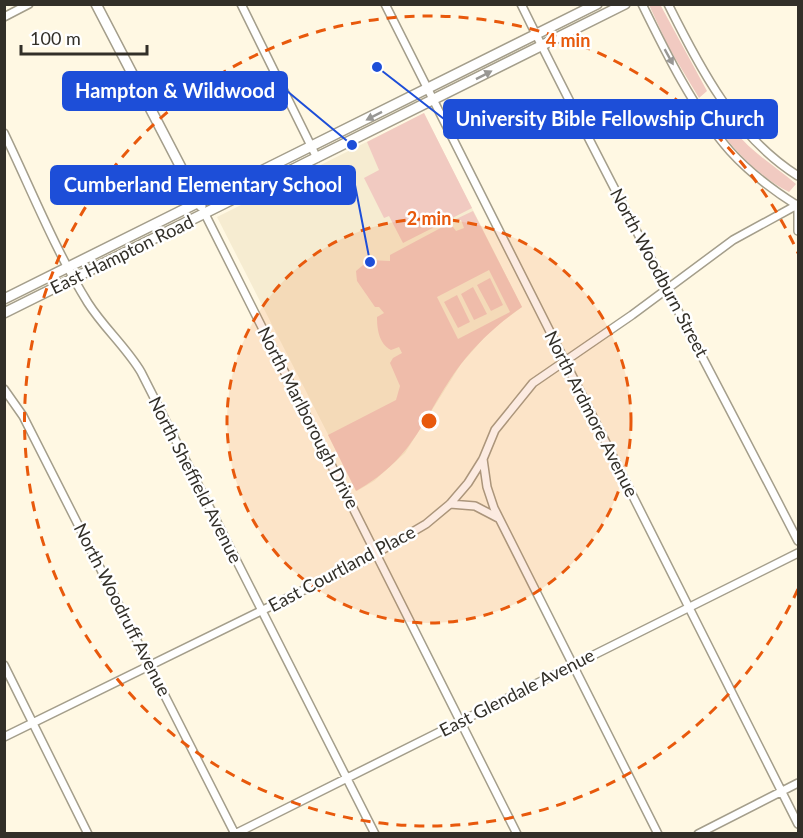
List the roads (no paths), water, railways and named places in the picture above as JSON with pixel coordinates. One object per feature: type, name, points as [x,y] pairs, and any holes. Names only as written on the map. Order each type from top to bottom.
[{"type":"main road","name":"North Marlborough Drive","points":[[96,4],[205,214]]},
{"type":"main road","name":"East Hampton Road","points":[[4,299],[597,4]]},
{"type":"main road","name":"East Hampton Road","points":[[4,313],[625,4]]},
{"type":"street","points":[[4,17],[29,4]]},
{"type":"street","points":[[241,4],[317,158]]},
{"type":"street","name":"North Ardmore Avenue","points":[[385,4],[798,824]]},
{"type":"street","name":"North Woodburn Street","points":[[521,4],[798,541]]},
{"type":"street","points":[[642,4],[681,79],[730,150],[762,180],[798,205],[798,231]]},
{"type":"street","points":[[668,4],[697,63],[746,133],[776,162],[798,176]]},
{"type":"street","name":"North Sheffield Avenue","points":[[4,134],[74,279],[88,303],[128,351],[141,372],[375,834]]},
{"type":"street","name":"East Courtland Place","points":[[4,737],[375,554],[426,524],[450,504],[483,459],[495,430],[533,383],[733,240],[798,205]]},
{"type":"street","name":"North Marlborough Drive","points":[[205,214],[517,834]]},
{"type":"street","name":"North Woodruff Avenue","points":[[4,389],[23,416],[235,834]]},
{"type":"street","points":[[483,459],[487,487],[499,518],[658,834]]},
{"type":"street","points":[[450,504],[475,506],[499,518]]},
{"type":"street","name":"East Glendale Avenue","points":[[235,834],[798,553]]},
{"type":"street","points":[[4,665],[88,834]]},
{"type":"street","points":[[698,834],[798,783]]},
{"type":"place","name":"University Bible Fellowship Church","points":[[377,67]]},
{"type":"place","name":"Hampton & Wildwood","points":[[352,145]]},
{"type":"place","name":"Cumberland Elementary School","points":[[370,262]]}]
